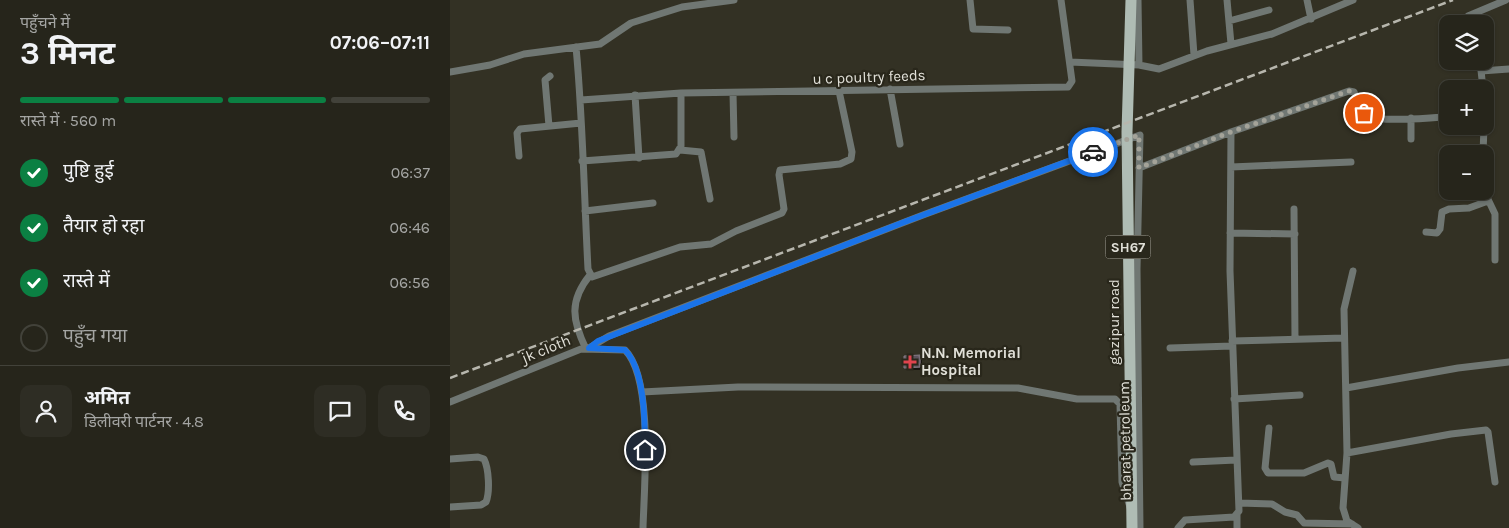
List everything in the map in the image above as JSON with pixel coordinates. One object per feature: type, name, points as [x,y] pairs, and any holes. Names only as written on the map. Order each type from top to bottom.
[{"type":"main road","name":"gazipur road","points":[[1131,0],[1127,132],[1131,510]]},
{"type":"main road","name":"SH67","points":[[1131,510],[1132,528]]},
{"type":"street","points":[[450,72],[490,65],[524,54],[600,44],[624,26],[666,11],[734,0]]},
{"type":"street","points":[[970,0],[973,29],[1008,30]]},
{"type":"street","name":"u c poultry feeds","points":[[581,100],[680,93],[1068,87],[1072,81],[1061,0]]},
{"type":"street","points":[[1138,0],[1139,65]]},
{"type":"street","points":[[1190,0],[1194,56]]},
{"type":"street","points":[[1227,0],[1231,44]]},
{"type":"street","points":[[1307,0],[1312,19]]},
{"type":"street","points":[[1070,62],[1139,65],[1159,69],[1231,44],[1272,34],[1312,19],[1353,0]]},
{"type":"street","points":[[1472,15],[1506,0]]},
{"type":"street","points":[[1229,21],[1269,10]]},
{"type":"street","points":[[576,47],[581,100],[582,161],[590,275],[578,292],[574,312],[577,328],[587,348]]},
{"type":"street","points":[[1482,80],[1481,71],[1509,69]]},
{"type":"street","points":[[549,126],[545,80],[550,76]]},
{"type":"street","points":[[890,89],[900,144]]},
{"type":"street","points":[[590,275],[596,276],[680,248],[711,244],[736,231],[782,213],[784,209],[778,175],[780,170],[840,164],[851,159],[852,152],[839,91]]},
{"type":"street","points":[[1139,168],[1231,132],[1349,91],[1354,92],[1364,113],[1369,116],[1411,118],[1439,116]]},
{"type":"street","points":[[680,93],[680,150]]},
{"type":"street","points":[[733,93],[734,137]]},
{"type":"street","points":[[635,95],[639,158]]},
{"type":"street","points":[[1411,118],[1411,138]]},
{"type":"street","points":[[519,156],[518,130],[581,123]]},
{"type":"street","points":[[1231,132],[1230,233],[1232,344],[1239,503],[1237,528]]},
{"type":"street","name":"bharat petroleum","points":[[587,348],[609,336],[915,218],[1139,135],[1137,278],[1140,528]]},
{"type":"street","points":[[582,161],[674,155],[680,150],[700,152],[710,199]]},
{"type":"street","points":[[1231,167],[1352,162]]},
{"type":"street","points":[[1426,232],[1437,233],[1440,228],[1442,212],[1445,210],[1469,208],[1488,201],[1495,214],[1495,260]]},
{"type":"street","points":[[585,211],[653,203]]},
{"type":"street","points":[[1294,209],[1295,339]]},
{"type":"street","points":[[1230,233],[1295,234]]},
{"type":"street","points":[[1353,271],[1344,303],[1347,453],[1343,512],[1347,521],[1355,526]]},
{"type":"street","points":[[1170,348],[1295,339],[1344,338]]},
{"type":"street","name":"jk cloth","points":[[450,402],[587,348],[625,350],[630,357],[642,392],[646,419],[643,528]]},
{"type":"street","points":[[1346,388],[1458,368],[1509,362]]},
{"type":"street","points":[[642,392],[738,387],[991,388],[1032,389],[1077,399],[1115,399],[1120,404],[1122,488],[1131,510]]},
{"type":"street","points":[[1234,399],[1300,395]]},
{"type":"street","points":[[1269,428],[1265,468],[1268,473],[1304,473],[1328,463],[1331,464],[1334,477],[1345,478]]},
{"type":"street","points":[[1347,453],[1451,434],[1486,430],[1488,432],[1495,482]]},
{"type":"street","points":[[450,459],[478,457],[484,459],[487,465],[488,500],[481,505],[450,507]]},
{"type":"street","points":[[1193,462],[1236,460]]},
{"type":"street","points":[[1239,503],[1272,504],[1285,512],[1297,516],[1304,523],[1355,526]]},
{"type":"street","points":[[1178,528],[1185,520],[1237,515]]},
{"type":"building","points":[[920,355],[920,367],[904,368],[904,356]]},
{"type":"railway","points":[[450,378],[1453,0]]},
{"type":"way so far","points":[[1093,152],[1139,135],[1141,137],[1139,168],[1231,132],[1349,91],[1354,92],[1364,113]]},
{"type":"place","name":"N.N. Memorial Hospital","points":[[910,362]]},
{"type":"route","points":[[645,450],[646,419],[642,392],[630,357],[625,350],[589,348],[598,341],[907,221],[1093,152]]}]
